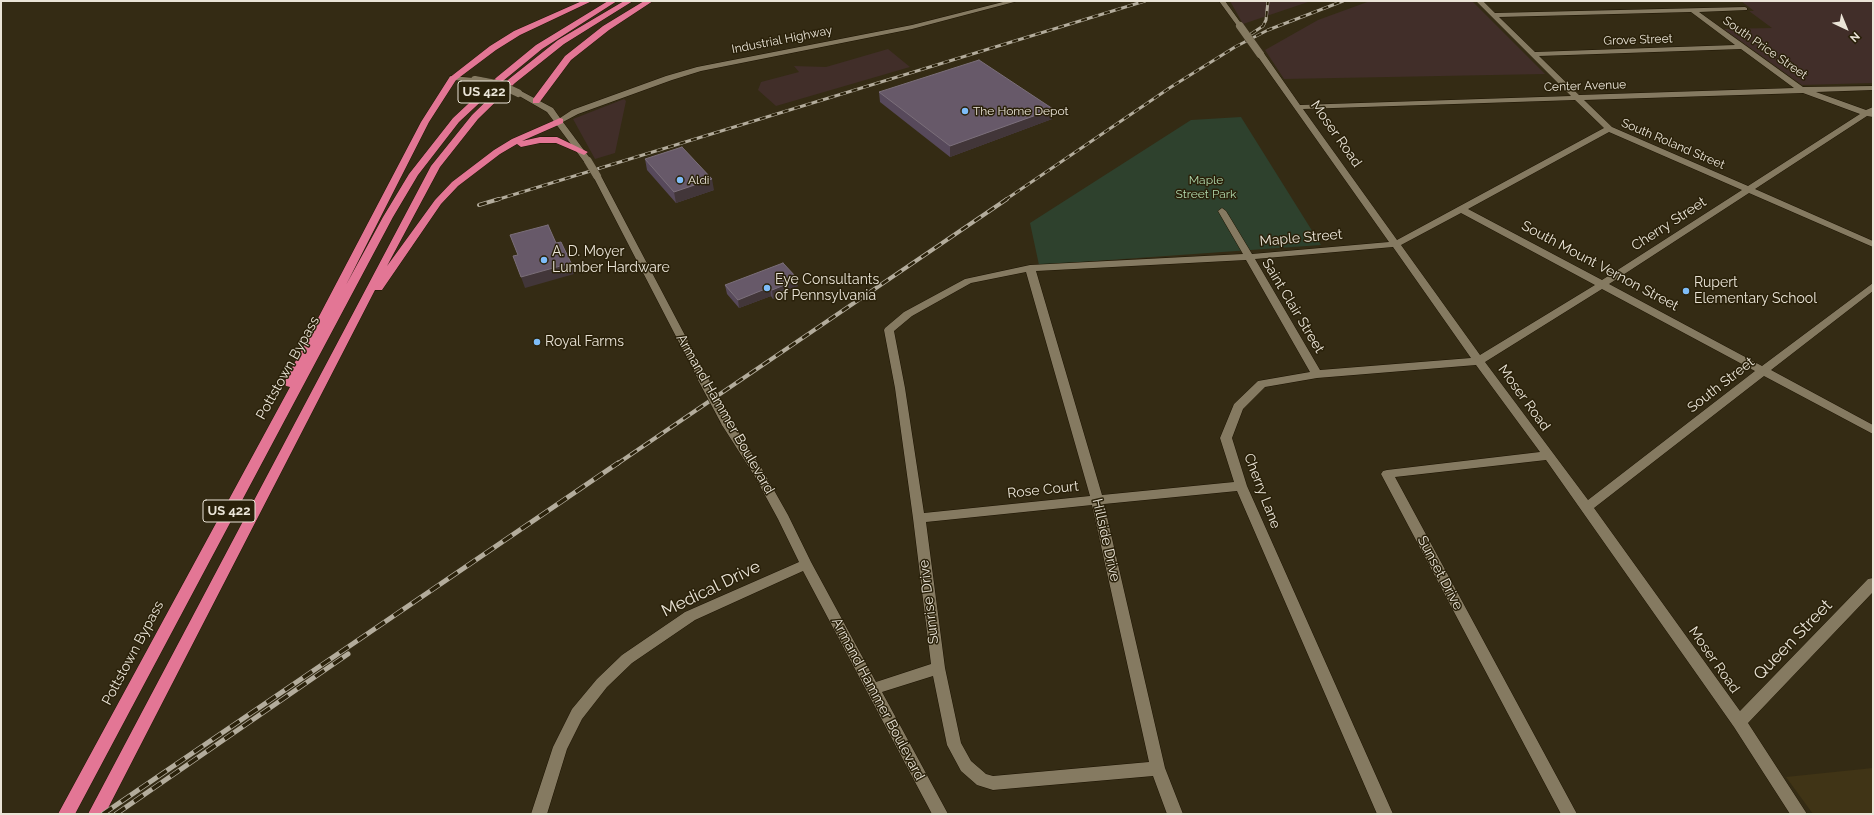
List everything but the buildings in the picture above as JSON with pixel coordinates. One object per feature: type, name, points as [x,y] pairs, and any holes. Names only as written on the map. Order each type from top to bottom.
[{"type":"highway","points":[[144,667],[425,122],[453,78],[493,48],[518,33],[588,1]]},
{"type":"highway","name":"Pottstown Bypass","points":[[66,814],[144,667],[388,218],[414,174],[432,149],[478,97],[539,47],[613,1]]},
{"type":"highway","name":"US 422","points":[[96,814],[139,729],[252,518],[410,211],[436,166],[456,140],[493,99],[534,62],[561,42],[629,1]]},
{"type":"highway","points":[[536,101],[568,58],[606,28],[650,1]]},
{"type":"highway","points":[[341,344],[408,243],[438,202],[465,174],[515,141],[560,121]]},
{"type":"highway","points":[[497,152],[533,141],[552,139],[562,141],[584,152]]},
{"type":"street","name":"Industrial Highway","points":[[560,121],[575,112],[669,78],[697,70],[912,27],[1015,1]]},
{"type":"street","name":"Moser Road","points":[[1222,1],[1299,107],[1478,361],[1587,507],[1739,722],[1799,814]]},
{"type":"street","name":"South Roland Street","points":[[1479,1],[1609,129],[1873,244]]},
{"type":"street","points":[[1493,15],[1744,9],[1734,1]]},
{"type":"street","name":"South Price Street","points":[[1692,10],[1800,89],[1871,113]]},
{"type":"street","name":"Grove Street","points":[[1534,54],[1742,47]]},
{"type":"street","name":"Armand Hammer Boulevard","points":[[453,78],[501,85],[536,101],[550,110],[584,152],[726,422],[784,518],[806,564],[940,814]]},
{"type":"street","name":"Center Avenue","points":[[1299,107],[1800,89],[1873,88]]},
{"type":"street","name":"Cherry Street","points":[[1478,361],[1603,284],[1748,189],[1871,113]]},
{"type":"street","name":"Maple Street","points":[[968,281],[1030,268],[1248,257],[1396,244],[1609,129]]},
{"type":"street","name":"South Mount Vernon Street","points":[[1460,209],[1603,284],[1873,430]]},
{"type":"street","name":"Saint Clair Street","points":[[1222,211],[1317,374]]},
{"type":"street","name":"Hillside Drive","points":[[1030,268],[1097,499],[1158,768],[1175,814]]},
{"type":"street","name":"Sunrise Drive","points":[[968,281],[908,314],[888,330],[900,388],[919,518],[938,668],[954,745],[966,766],[982,780],[993,783],[1158,768]]},
{"type":"street","name":"South Street","points":[[1587,507],[1873,286]]},
{"type":"street","name":"Cherry Lane","points":[[1385,814],[1241,486],[1226,438],[1238,407],[1262,384],[1317,374],[1478,361]]},
{"type":"street","name":"Sunset Drive","points":[[1548,455],[1387,474],[1569,814]]},
{"type":"street","name":"Rose Court","points":[[919,518],[1097,499],[1241,486]]},
{"type":"street","name":"Medical Drive","points":[[539,814],[560,747],[577,714],[602,683],[628,659],[690,616],[806,564]]},
{"type":"street","name":"Queen Street","points":[[1739,722],[1873,583]]},
{"type":"street","points":[[873,689],[938,668]]},
{"type":"shaded area","points":[[1230,1],[1311,1],[1243,24]]},
{"type":"shaded area","points":[[1370,1],[1472,1],[1545,74],[1284,79],[1265,50],[1318,20]]},
{"type":"shaded area","points":[[1741,1],[1873,1],[1873,83],[1802,85],[1724,29],[1772,28],[1749,11],[1754,11]]},
{"type":"shaded area","points":[[888,49],[910,67],[776,106],[758,90],[761,82],[799,72],[794,66],[826,67]]},
{"type":"shaded area","points":[[624,99],[626,101],[615,153],[595,159],[573,119]]},
{"type":"shaded area","points":[[1873,768],[1873,814],[1813,814],[1786,777]]},
{"type":"green space","name":"Maple Street Park","points":[[1241,117],[1321,245],[1039,265],[1030,223],[1191,120]]},
{"type":"railway","points":[[496,200],[1145,1]]},
{"type":"railway","points":[[1251,34],[1263,26],[1266,20],[1268,1]]},
{"type":"railway","points":[[1005,200],[1171,87],[1235,47],[1268,30],[1343,1]]},
{"type":"railway","points":[[479,205],[499,199]]},
{"type":"railway","points":[[617,464],[1007,199]]},
{"type":"railway","points":[[103,814],[618,463]]},
{"type":"railway","points":[[116,814],[348,654]]},
{"type":"place","name":"The Home Depot","points":[[965,111]]},
{"type":"place","name":"Aldi","points":[[680,180]]},
{"type":"place","name":"A. D. Moyer Lumber Hardware","points":[[544,260]]},
{"type":"place","name":"Eye Consultants of Pennsylvania","points":[[767,288]]},
{"type":"place","name":"Rupert Elementary School","points":[[1686,291]]},
{"type":"place","name":"Royal Farms","points":[[537,342]]}]
